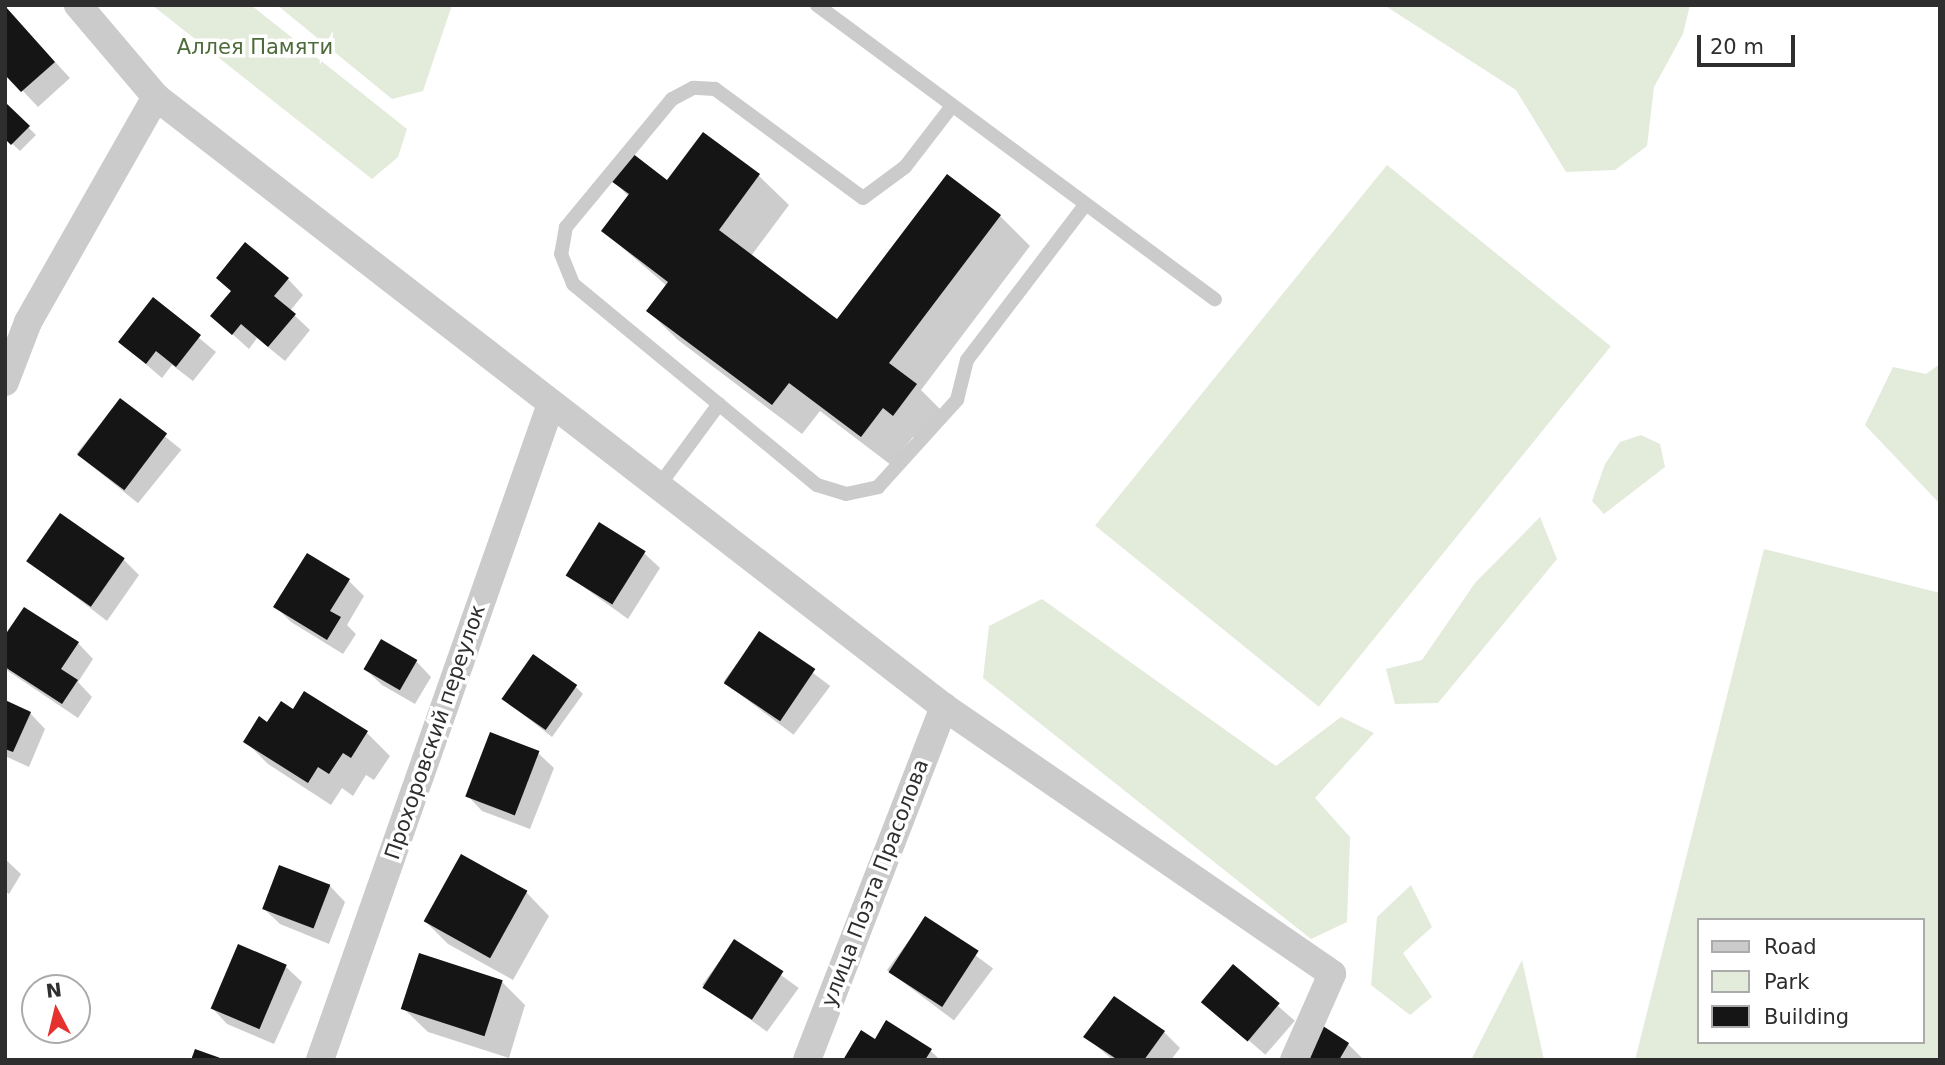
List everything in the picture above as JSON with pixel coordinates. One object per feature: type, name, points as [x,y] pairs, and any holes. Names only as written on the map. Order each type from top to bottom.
[{"type":"street","points":[[78,5],[156,97],[658,487],[944,707],[1332,974],[1294,1060]]},
{"type":"street","points":[[5,382],[28,322],[156,97]]},
{"type":"street","name":"Прохоровский переулок","points":[[320,1060],[551,404]]},
{"type":"street","name":"улица Поэта Прасолова","points":[[807,1060],[944,707]]},
{"type":"lane","points":[[817,5],[1215,300]]},
{"type":"lane","points":[[952,106],[905,167],[863,198],[715,89],[693,88],[672,99],[566,227],[561,254],[573,285],[817,485],[846,494],[878,487],[957,400],[967,360],[1086,204]]},
{"type":"lane","points":[[658,487],[719,404]]},
{"type":"green space","name":"Аллея Памяти","points":[[152,5],[251,5],[407,129],[398,157],[372,179]]},
{"type":"green space","points":[[277,5],[452,5],[423,91],[392,99]]},
{"type":"green space","points":[[1384,5],[1690,5],[1683,34],[1654,87],[1647,146],[1615,170],[1566,172],[1516,90]]},
{"type":"green space","points":[[1387,165],[1611,346],[1319,707],[1095,526]]},
{"type":"green space","points":[[1940,364],[1940,504],[1865,425],[1893,367],[1926,374]]},
{"type":"green space","points":[[1641,435],[1660,444],[1665,467],[1604,514],[1592,501],[1605,464],[1620,442]]},
{"type":"green space","points":[[1540,517],[1557,559],[1438,703],[1395,704],[1386,669],[1422,660],[1475,583]]},
{"type":"green space","points":[[1764,549],[1940,593],[1940,1060],[1635,1060]]},
{"type":"green space","points":[[1042,599],[1276,766],[1341,717],[1374,733],[1315,798],[1350,837],[1347,922],[1311,939],[983,678],[989,626]]},
{"type":"green space","points":[[1411,885],[1432,927],[1403,953],[1432,997],[1410,1015],[1371,985],[1377,917]]},
{"type":"green space","points":[[1522,960],[1544,1060],[1471,1060]]},
{"type":"building","points":[[5,6],[55,62],[21,92],[5,75]]},
{"type":"building","points":[[5,102],[30,126],[11,145],[5,139]]},
{"type":"building","points":[[703,132],[760,174],[719,230],[837,319],[947,174],[1001,215],[889,363],[917,384],[893,416],[883,408],[861,437],[789,383],[772,405],[646,311],[668,282],[601,231],[629,194],[611,181],[632,153],[667,180]]},
{"type":"building","points":[[245,242],[289,278],[274,296],[296,314],[268,347],[241,324],[232,335],[210,316],[231,291],[216,278]]},
{"type":"building","points":[[153,297],[201,335],[176,367],[156,351],[146,364],[118,342]]},
{"type":"building","points":[[120,398],[167,434],[124,490],[77,455]]},
{"type":"building","points":[[60,513],[125,558],[91,607],[26,561]]},
{"type":"building","points":[[599,522],[646,551],[612,605],[566,575]]},
{"type":"building","points":[[307,553],[350,579],[330,611],[341,617],[327,640],[273,607]]},
{"type":"building","points":[[24,607],[79,642],[61,669],[78,680],[62,704],[5,667],[5,635]]},
{"type":"building","points":[[759,631],[815,669],[780,721],[724,683]]},
{"type":"building","points":[[381,639],[417,660],[400,690],[364,669]]},
{"type":"building","points":[[533,654],[577,685],[546,730],[501,699]]},
{"type":"building","points":[[304,691],[368,731],[351,758],[343,753],[329,774],[318,767],[308,783],[243,742],[259,716],[267,722],[281,701],[293,709]]},
{"type":"building","points":[[5,700],[31,712],[13,752],[5,749]]},
{"type":"building","points":[[490,732],[539,751],[515,815],[465,796]]},
{"type":"building","points":[[461,854],[527,891],[490,958],[424,921]]},
{"type":"building","points":[[279,865],[330,885],[314,929],[262,909]]},
{"type":"building","points":[[925,916],[979,951],[942,1007],[889,972]]},
{"type":"building","points":[[734,939],[783,971],[752,1020],[702,988]]},
{"type":"building","points":[[238,944],[287,965],[259,1029],[211,1008]]},
{"type":"building","points":[[419,953],[503,980],[484,1036],[401,1009]]},
{"type":"building","points":[[1233,964],[1280,1003],[1248,1042],[1201,1002]]},
{"type":"building","points":[[1114,996],[1165,1031],[1144,1060],[1118,1060],[1083,1037]]},
{"type":"building","points":[[886,1020],[932,1049],[925,1060],[843,1060],[861,1030],[875,1039]]},
{"type":"building","points":[[1323,1026],[1349,1043],[1339,1060],[1309,1060]]},
{"type":"building","points":[[195,1049],[223,1059],[223,1060],[191,1060]]}]
